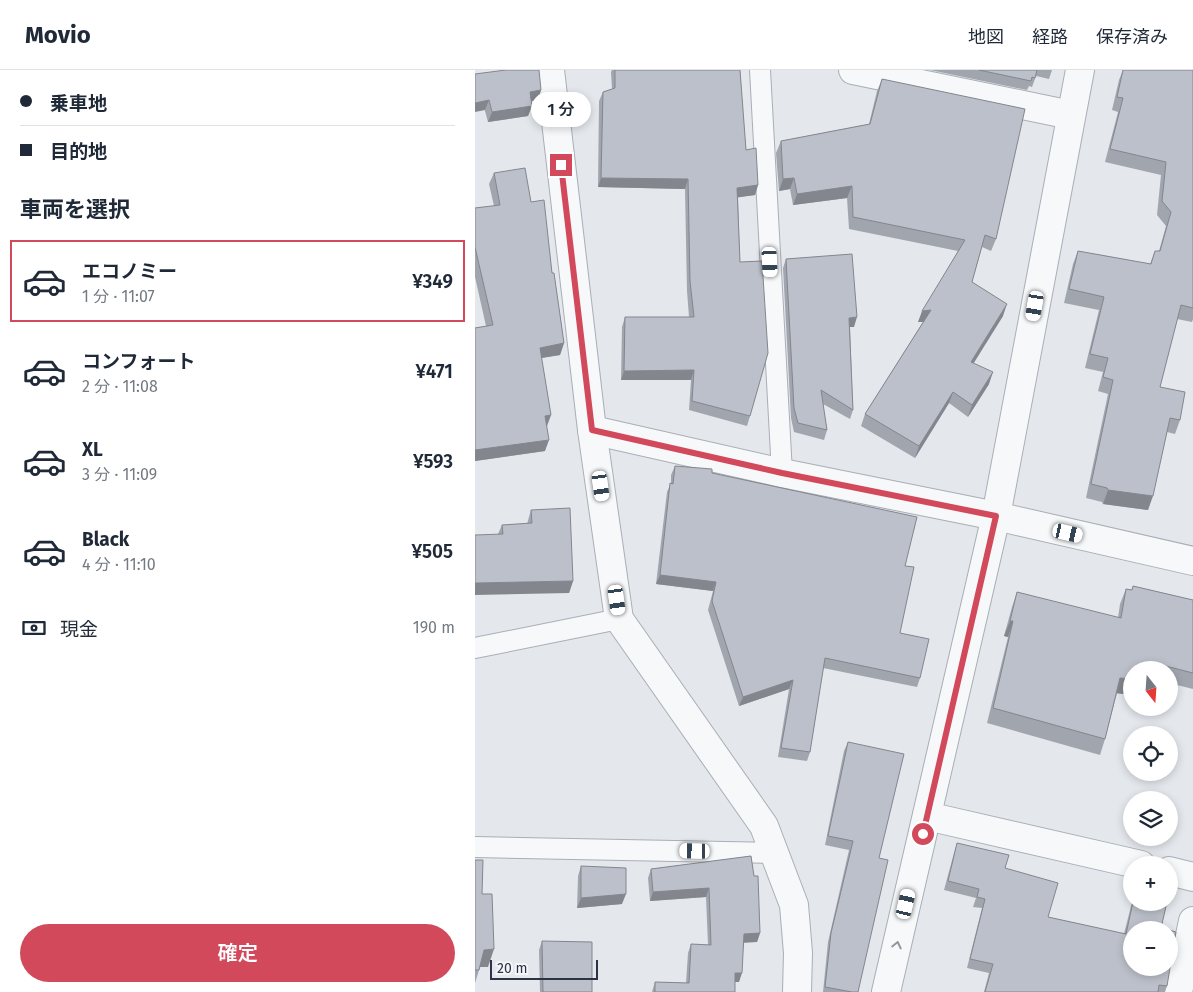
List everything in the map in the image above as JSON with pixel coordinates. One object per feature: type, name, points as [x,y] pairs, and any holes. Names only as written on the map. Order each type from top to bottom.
[{"type":"street","points":[[551,70],[592,430],[619,619],[764,826],[794,906],[798,952],[797,992]]},
{"type":"street","points":[[853,70],[1071,115]]},
{"type":"street","points":[[886,992],[996,516],[1081,70]]},
{"type":"street","points":[[592,430],[782,473],[996,516],[1193,561]]},
{"type":"street","points":[[927,816],[1123,861]]},
{"type":"street","points":[[1178,873],[1193,877]]},
{"type":"street","points":[[1178,992],[1193,921]]},
{"type":"lane","points":[[759,70],[782,473]]},
{"type":"lane","points":[[475,648],[619,619]]},
{"type":"lane","points":[[475,847],[775,853]]},
{"type":"building","points":[[506,70],[539,70],[541,90],[530,92],[532,106],[492,112],[489,100],[475,103],[475,74]]},
{"type":"building","points":[[615,70],[740,70],[746,150],[756,148],[758,185],[737,188],[740,262],[762,261],[768,353],[750,416],[692,401],[694,370],[624,371],[625,317],[694,317],[690,281],[688,179],[601,178],[603,92],[615,88]]},
{"type":"building","points":[[979,70],[1037,70],[1035,78],[1032,77],[1031,81]]},
{"type":"building","points":[[1123,70],[1193,70],[1193,308],[1181,305],[1160,387],[1185,392],[1180,420],[1170,418],[1153,496],[1108,490],[1107,488],[1091,484],[1113,380],[1103,377],[1108,358],[1090,354],[1104,297],[1069,289],[1078,251],[1151,264],[1155,251],[1160,251],[1171,212],[1162,201],[1166,162],[1110,149],[1123,98],[1117,97]]},
{"type":"building","points":[[882,79],[1025,109],[996,239],[985,235],[972,282],[1007,304],[971,362],[993,372],[972,405],[953,392],[919,446],[865,414],[931,310],[922,311],[965,240],[853,217],[852,186],[797,194],[794,178],[783,179],[781,141],[870,124]]},
{"type":"building","points":[[525,168],[531,202],[544,200],[552,273],[554,273],[564,343],[540,348],[551,415],[545,416],[549,440],[475,450],[475,328],[493,325],[475,247],[475,208],[500,205],[494,173]]},
{"type":"building","points":[[852,254],[857,317],[849,318],[853,410],[821,390],[827,430],[798,423],[794,408],[786,259]]},
{"type":"building","points":[[675,466],[712,469],[712,473],[917,517],[905,566],[914,567],[900,633],[929,639],[920,678],[825,658],[810,752],[781,748],[793,680],[743,697],[712,601],[716,582],[660,575],[670,483],[673,484]]},
{"type":"building","points":[[570,508],[573,581],[475,583],[475,535],[503,534],[502,525],[532,523],[531,510]]},
{"type":"building","points":[[1133,586],[1193,600],[1193,673],[1178,669],[1178,661],[1123,661],[1123,678],[1120,678],[1105,739],[993,708],[1013,621],[1010,621],[1017,592],[1121,618],[1126,589],[1132,590]]},
{"type":"building","points":[[848,742],[904,754],[879,858],[888,860],[858,992],[825,987],[831,933],[853,841],[828,836]]},
{"type":"building","points":[[957,843],[1009,855],[1005,868],[1058,883],[1048,917],[1123,933],[1123,976],[1169,976],[1167,986],[1159,985],[1158,992],[985,992],[993,964],[970,959],[985,899],[977,897],[979,889],[948,881]]},
{"type":"building","points":[[751,856],[754,876],[758,876],[760,933],[744,934],[742,973],[735,973],[735,992],[655,992],[655,982],[689,983],[691,944],[711,945],[709,888],[653,892],[651,869]]},
{"type":"building","points":[[475,860],[483,860],[482,894],[492,894],[494,949],[484,950],[479,970],[475,970]]},
{"type":"building","points":[[581,866],[626,868],[626,894],[581,898]]},
{"type":"building","points":[[1131,911],[1165,911],[1163,921],[1129,921]]},
{"type":"building","points":[[542,941],[592,942],[592,992],[543,992]]},
{"type":"route","points":[[561,165],[592,430],[782,473],[996,516],[923,834]]}]
